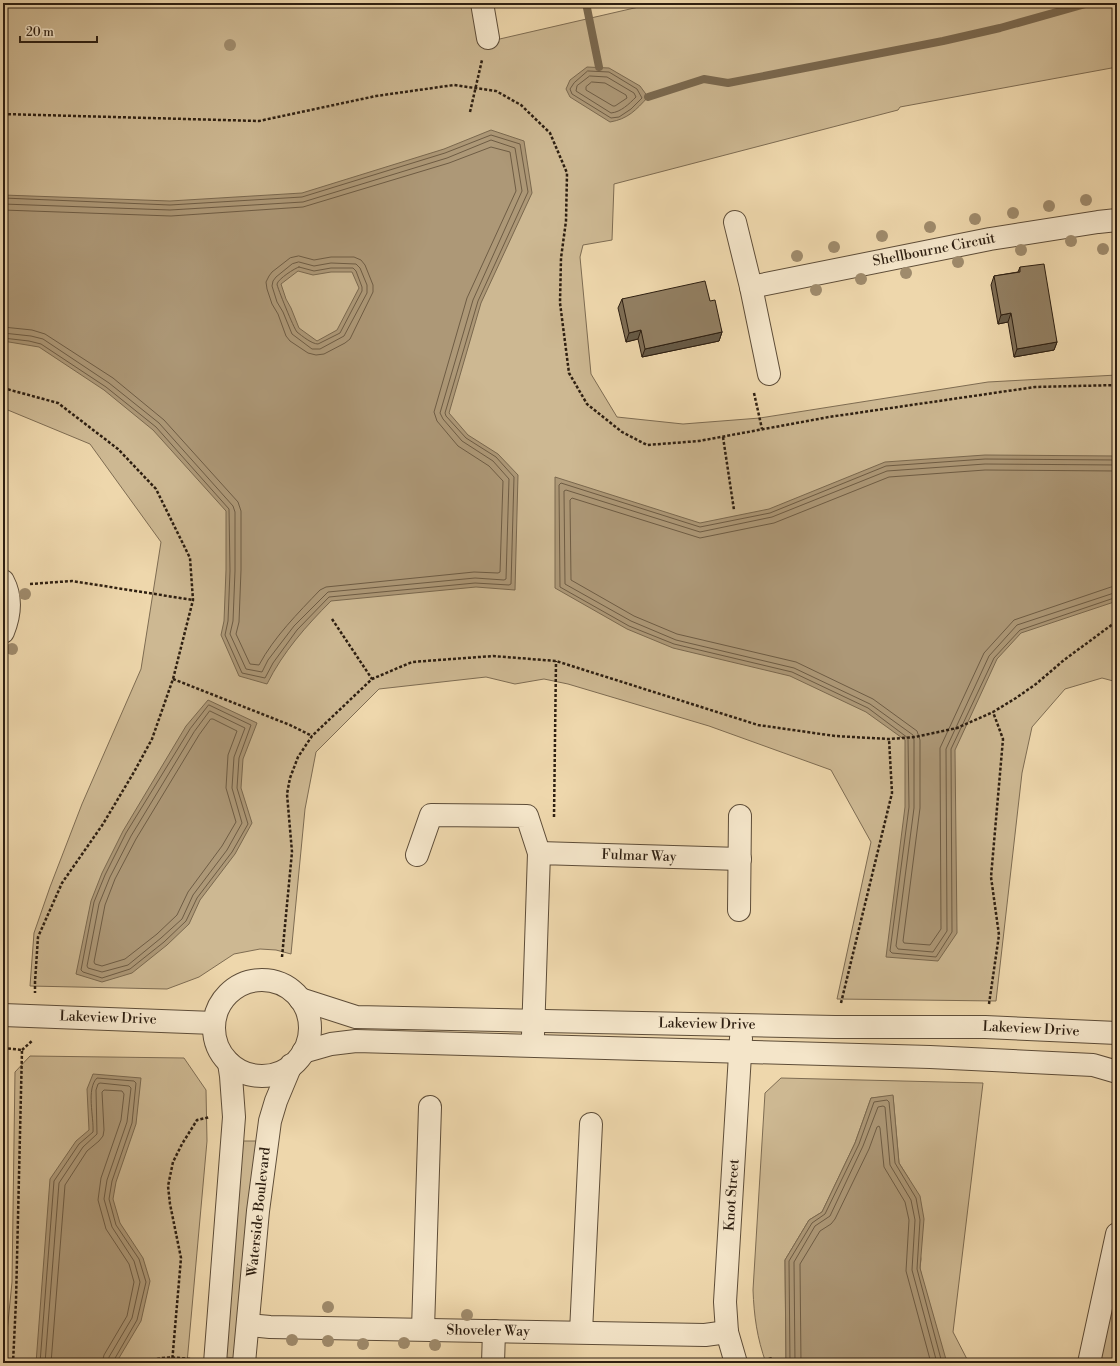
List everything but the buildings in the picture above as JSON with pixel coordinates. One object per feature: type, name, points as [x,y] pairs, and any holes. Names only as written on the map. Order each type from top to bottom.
[{"type":"street","points":[[482,3],[488,38]]},
{"type":"street","name":"Shellbourne Circuit","points":[[751,287],[990,239],[1117,220]]},
{"type":"street","points":[[735,222],[751,287],[769,374]]},
{"type":"street","points":[[3,632],[8,619],[9,597],[4,584]]},
{"type":"street","points":[[417,855],[431,815],[527,816],[539,852],[533,1046]]},
{"type":"street","points":[[739,910],[740,816]]},
{"type":"street","name":"Fulmar Way","points":[[539,852],[740,859]]},
{"type":"street","points":[[265,980],[280,983],[291,989],[300,999],[307,1011],[310,1025],[308,1039],[297,1058],[274,1074],[255,1076],[236,1069],[229,1063],[220,1051],[215,1037],[214,1023],[218,1008],[226,996],[237,986],[251,981],[265,980]]},
{"type":"street","name":"Lakeview Drive","points":[[300,999],[356,1017],[841,1027],[945,1026],[1117,1033]]},
{"type":"street","name":"Lakeview Drive","points":[[3,1015],[214,1023]]},
{"type":"street","name":"Knot Street","points":[[736,1363],[727,1332],[725,1302],[742,1025]]},
{"type":"street","name":"Lakeview Drive","points":[[297,1058],[331,1044],[356,1041],[930,1057],[1093,1066],[1117,1072]]},
{"type":"street","name":"Waterside Boulevard","points":[[244,1363],[258,1211],[270,1121],[276,1101],[297,1058]]},
{"type":"street","points":[[206,1361],[234,1117],[229,1063]]},
{"type":"street","points":[[423,1329],[430,1107]]},
{"type":"street","points":[[581,1332],[591,1124]]},
{"type":"street","points":[[1089,1363],[1117,1234]]},
{"type":"street","name":"Shoveler Way","points":[[248,1324],[270,1327],[705,1335],[727,1332]]},
{"type":"street","points":[[493,1363],[494,1331]]},
{"type":"path","points":[[3,114],[259,121],[376,96],[454,85],[496,91],[521,105],[550,133],[567,174],[566,221]]},
{"type":"path","points":[[470,112],[476,88]]},
{"type":"path","points":[[3,388],[58,403],[118,449],[156,489],[190,558],[193,600],[173,679],[152,739],[103,824],[62,883],[38,936],[35,982],[38,1016]]},
{"type":"path","points":[[723,437],[734,510]]},
{"type":"path","points":[[4,584],[72,581],[193,600]]},
{"type":"path","points":[[332,619],[372,680]]},
{"type":"path","points":[[282,957],[292,852],[287,794],[290,778],[298,757],[312,736],[372,680],[412,662],[493,656],[556,661],[758,725],[835,736],[889,739],[915,737],[958,728],[993,712],[1036,684],[1064,660],[1117,621]]},
{"type":"path","points":[[554,820],[556,661]]},
{"type":"path","points":[[173,679],[290,725],[312,736]]},
{"type":"path","points":[[985,1027],[998,935],[991,877],[1003,739],[993,712]]},
{"type":"path","points":[[841,1027],[892,793],[889,739]]},
{"type":"path","points":[[3,1048],[22,1050],[16,1301],[13,1363]]},
{"type":"path","points":[[172,1363],[181,1258],[170,1204],[168,1186],[170,1172],[182,1144],[197,1120],[211,1117]]},
{"type":"path","points":[[148,1363],[154,1359],[172,1358],[206,1361]]},
{"type":"path","points":[[759,1362],[773,1358],[775,1363]]},
{"type":"shaded area","points":[[3,3],[472,3],[479,30],[478,44],[656,3],[1117,3],[1117,67],[900,107],[898,110],[614,184],[612,240],[583,245],[580,257],[591,374],[617,417],[683,424],[760,418],[988,382],[1117,375],[1117,682],[1102,678],[1065,689],[1032,727],[1022,773],[996,1001],[837,999],[871,842],[831,770],[709,726],[568,684],[544,679],[515,684],[486,677],[379,689],[316,752],[305,809],[291,954],[276,950],[260,949],[234,954],[199,977],[167,989],[30,986],[34,933],[50,887],[82,804],[141,669],[161,542],[90,444],[3,408]]},
{"type":"shaded area","points":[[30,1056],[184,1058],[206,1090],[207,1141],[187,1363],[4,1363],[12,1282],[15,1072]]},
{"type":"shaded area","points":[[781,1078],[983,1083],[953,1332],[969,1363],[938,1363],[920,1268],[921,1259],[909,1179],[899,1163],[893,1096],[871,1098],[855,1143],[822,1212],[809,1220],[785,1260],[786,1363],[766,1363],[756,1327],[753,1290],[765,1093]]},
{"type":"shaded area","points":[[242,1141],[258,1141],[237,1358],[223,1357]]},
{"type":"shaded area","points":[[1117,1270],[1117,1363],[1096,1363]]},
{"type":"water","points":[[587,67],[609,68],[640,86],[648,97],[627,116],[610,122],[570,97],[566,89],[570,80]]},
{"type":"water","points":[[491,130],[524,141],[532,193],[481,303],[449,413],[468,435],[498,454],[518,475],[515,590],[476,587],[331,601],[288,650],[273,672],[267,684],[239,676],[221,635],[224,621],[226,511],[153,430],[104,390],[39,347],[3,341],[3,195],[170,201],[302,193],[444,149]],"holes":[[[298,271],[313,275],[331,272],[352,272],[359,288],[337,330],[317,341],[299,328],[281,284]]]},
{"type":"water","points":[[985,455],[1117,456],[1117,601],[1021,633],[997,659],[955,750],[957,933],[938,961],[886,957],[905,807],[905,740],[866,712],[790,676],[673,648],[627,629],[555,588],[555,477],[700,523],[769,509],[885,462]]},
{"type":"water","points":[[208,700],[257,723],[243,759],[241,788],[252,823],[235,854],[200,900],[189,924],[167,945],[132,973],[102,982],[76,974],[91,901],[102,873],[123,831],[186,726]]},
{"type":"water","points":[[93,1074],[141,1078],[136,1124],[116,1182],[113,1199],[120,1223],[143,1258],[150,1281],[141,1321],[116,1363],[36,1363],[50,1179],[76,1141],[89,1130],[87,1089]]},
{"type":"water","points":[[893,1095],[899,1163],[920,1196],[924,1219],[920,1268],[947,1363],[786,1363],[785,1260],[809,1220],[822,1212],[855,1143],[871,1098]]},
{"type":"waterway","points":[[586,3],[599,67]]},
{"type":"waterway","points":[[648,97],[704,79],[728,83],[943,41],[1000,28],[1089,3]]}]
